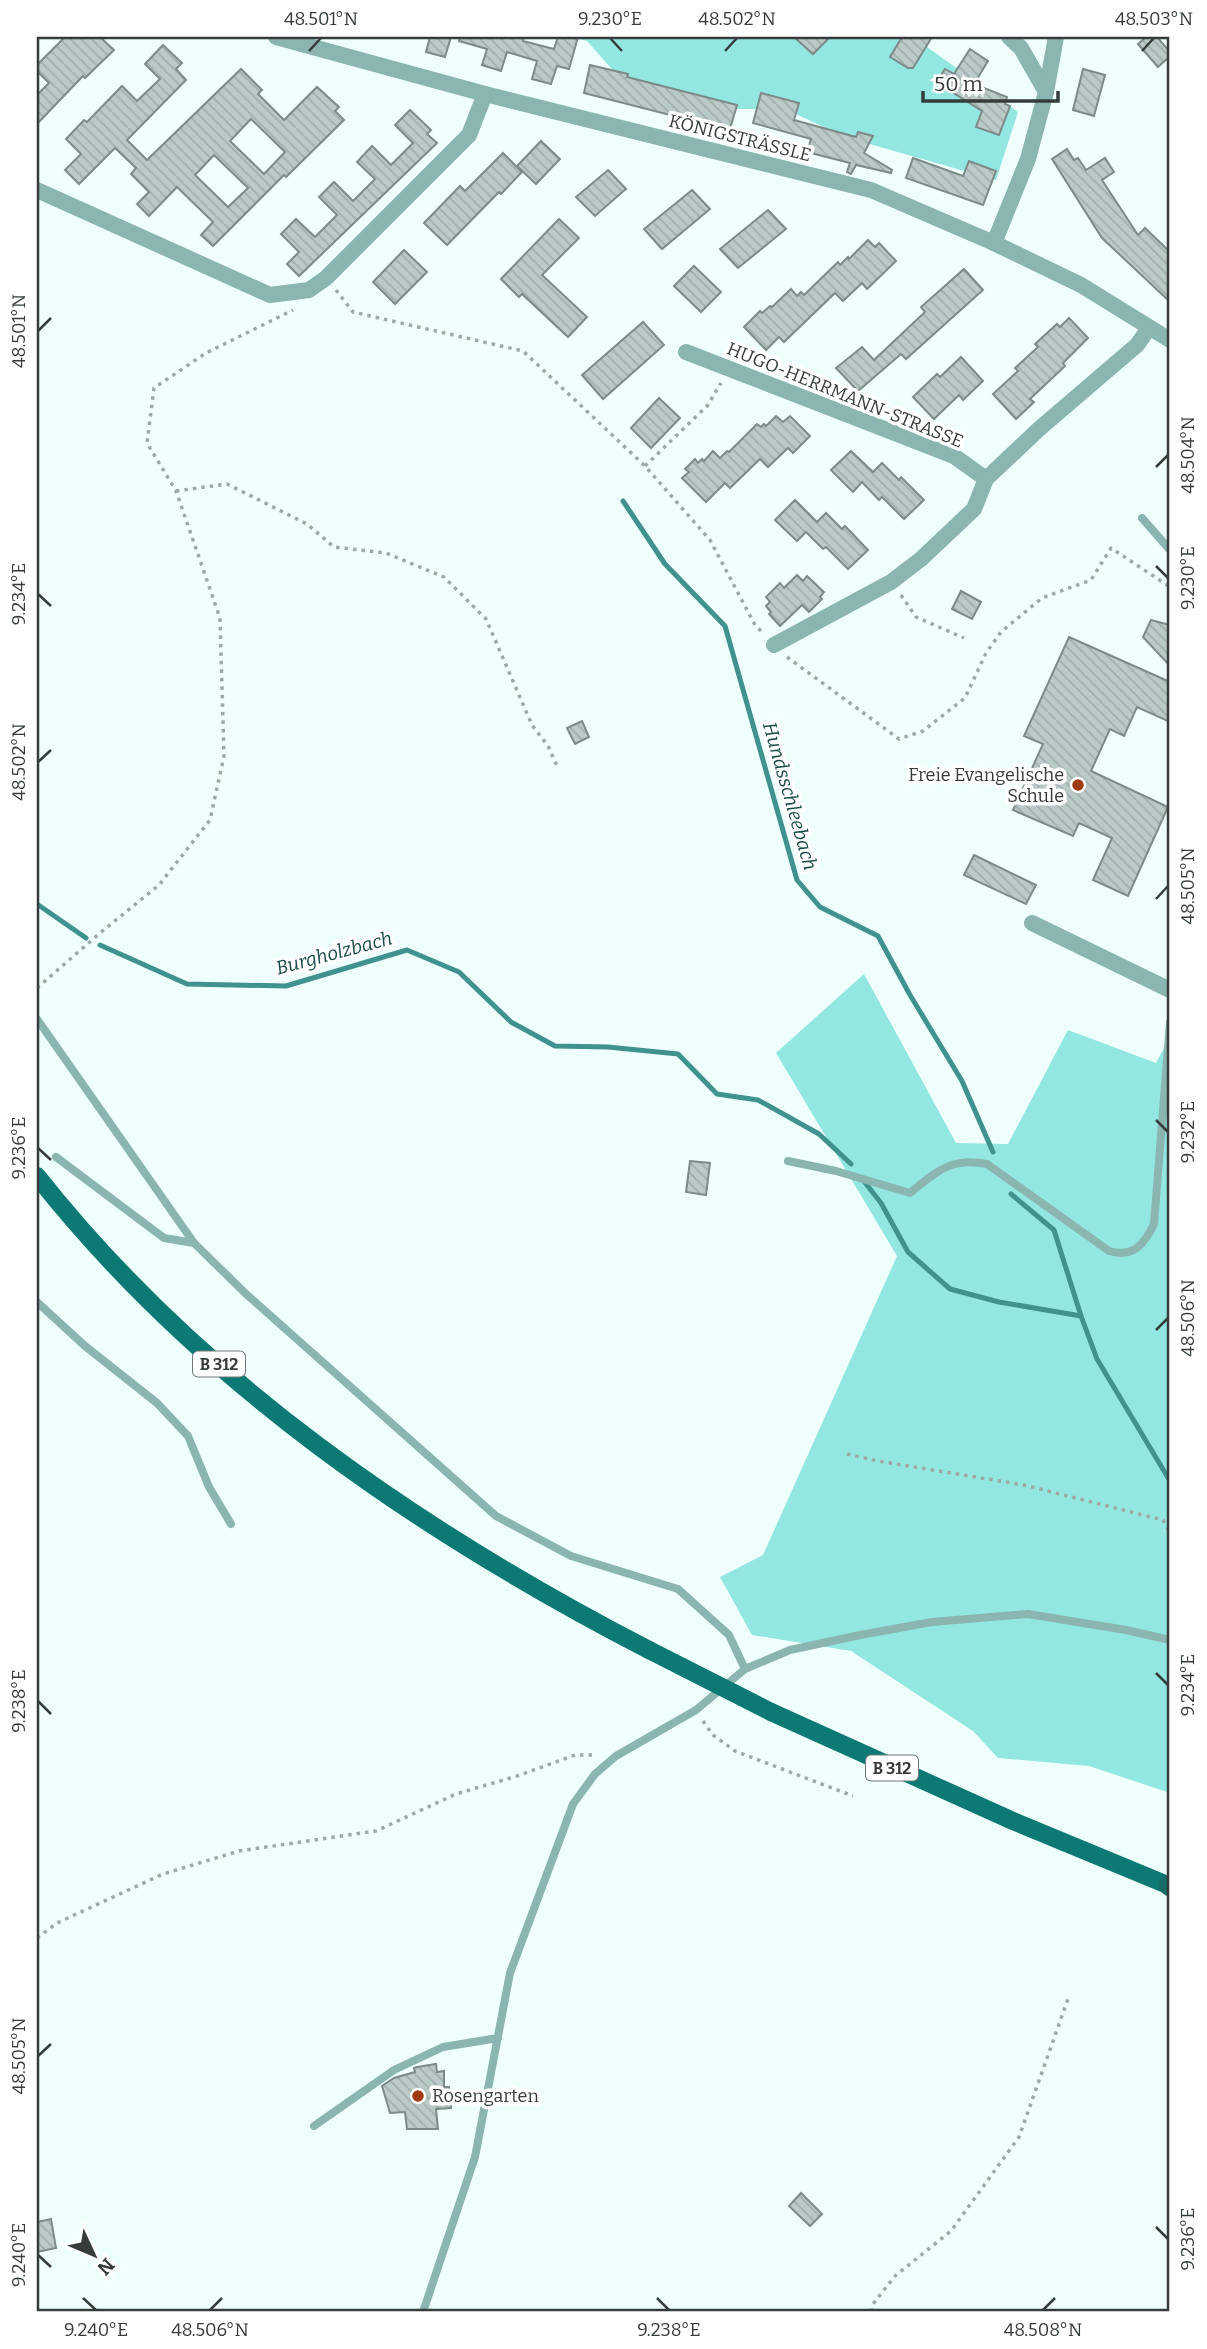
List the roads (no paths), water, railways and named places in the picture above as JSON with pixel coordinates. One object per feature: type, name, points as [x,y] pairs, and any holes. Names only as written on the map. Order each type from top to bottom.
[{"type":"main road","name":"B 312","points":[[37,1176],[64,1210],[136,1287],[218,1363],[322,1450],[450,1537],[564,1605],[771,1712],[1013,1821],[1170,1886]]},
{"type":"street","name":"KÖNIGSTRÄSSLE","points":[[276,37],[334,44],[485,94],[871,190],[994,243],[1081,285],[1170,340]]},
{"type":"street","points":[[1009,37],[1021,48],[1046,92]]},
{"type":"street","points":[[994,243],[1028,159],[1046,92],[1056,37]]},
{"type":"street","points":[[37,190],[270,295],[309,290],[326,278],[469,135],[485,94]]},
{"type":"street","points":[[774,645],[891,582],[921,558],[974,509],[986,479],[1039,429],[1137,345],[1149,328]]},
{"type":"street","name":"HUGO-HERRMANN-STRASSE","points":[[686,352],[954,456],[986,479]]},
{"type":"street","points":[[1032,923],[1170,990]]},
{"type":"lane","points":[[1142,518],[1170,550]]},
{"type":"lane","points":[[37,1019],[194,1243],[245,1293],[495,1516],[571,1556],[678,1590],[729,1636],[745,1668]]},
{"type":"lane","points":[[788,1161],[836,1171],[910,1193],[947,1165],[968,1160],[987,1164],[1109,1251],[1120,1254],[1131,1252],[1148,1236],[1154,1224],[1170,1022]]},
{"type":"lane","points":[[55,1157],[164,1238],[194,1243]]},
{"type":"lane","points":[[37,1302],[85,1346],[157,1403],[188,1436],[209,1487],[231,1524]]},
{"type":"lane","points":[[424,2312],[475,2157],[510,1973],[573,1804],[595,1774],[616,1756],[696,1710],[745,1668],[790,1650],[932,1622],[1028,1614],[1170,1640]]},
{"type":"lane","points":[[314,2126],[394,2070],[443,2048],[498,2038]]},
{"type":"waterway","name":"Hundsschleebach","points":[[623,501],[665,564],[725,626],[797,880],[820,907],[878,936],[962,1081],[993,1152]]},
{"type":"waterway","name":"Burgholzbach","points":[[37,904],[86,938]]},
{"type":"waterway","name":"Burgholzbach","points":[[100,945],[187,984],[286,986],[407,950],[459,972],[511,1022],[555,1046],[608,1047],[678,1054],[717,1094],[758,1100],[819,1134],[851,1164]]},
{"type":"waterway","name":"Burgholzbach","points":[[863,1180],[881,1203],[908,1252],[950,1289],[999,1302],[1081,1316]]},
{"type":"waterway","name":"Hundsschleebach","points":[[1011,1194],[1054,1230],[1097,1359],[1170,1481]]},
{"type":"place","name":"Freie Evangelische Schule","points":[[1078,785]]},
{"type":"place","name":"Rosengarten","points":[[418,2096]]}]
